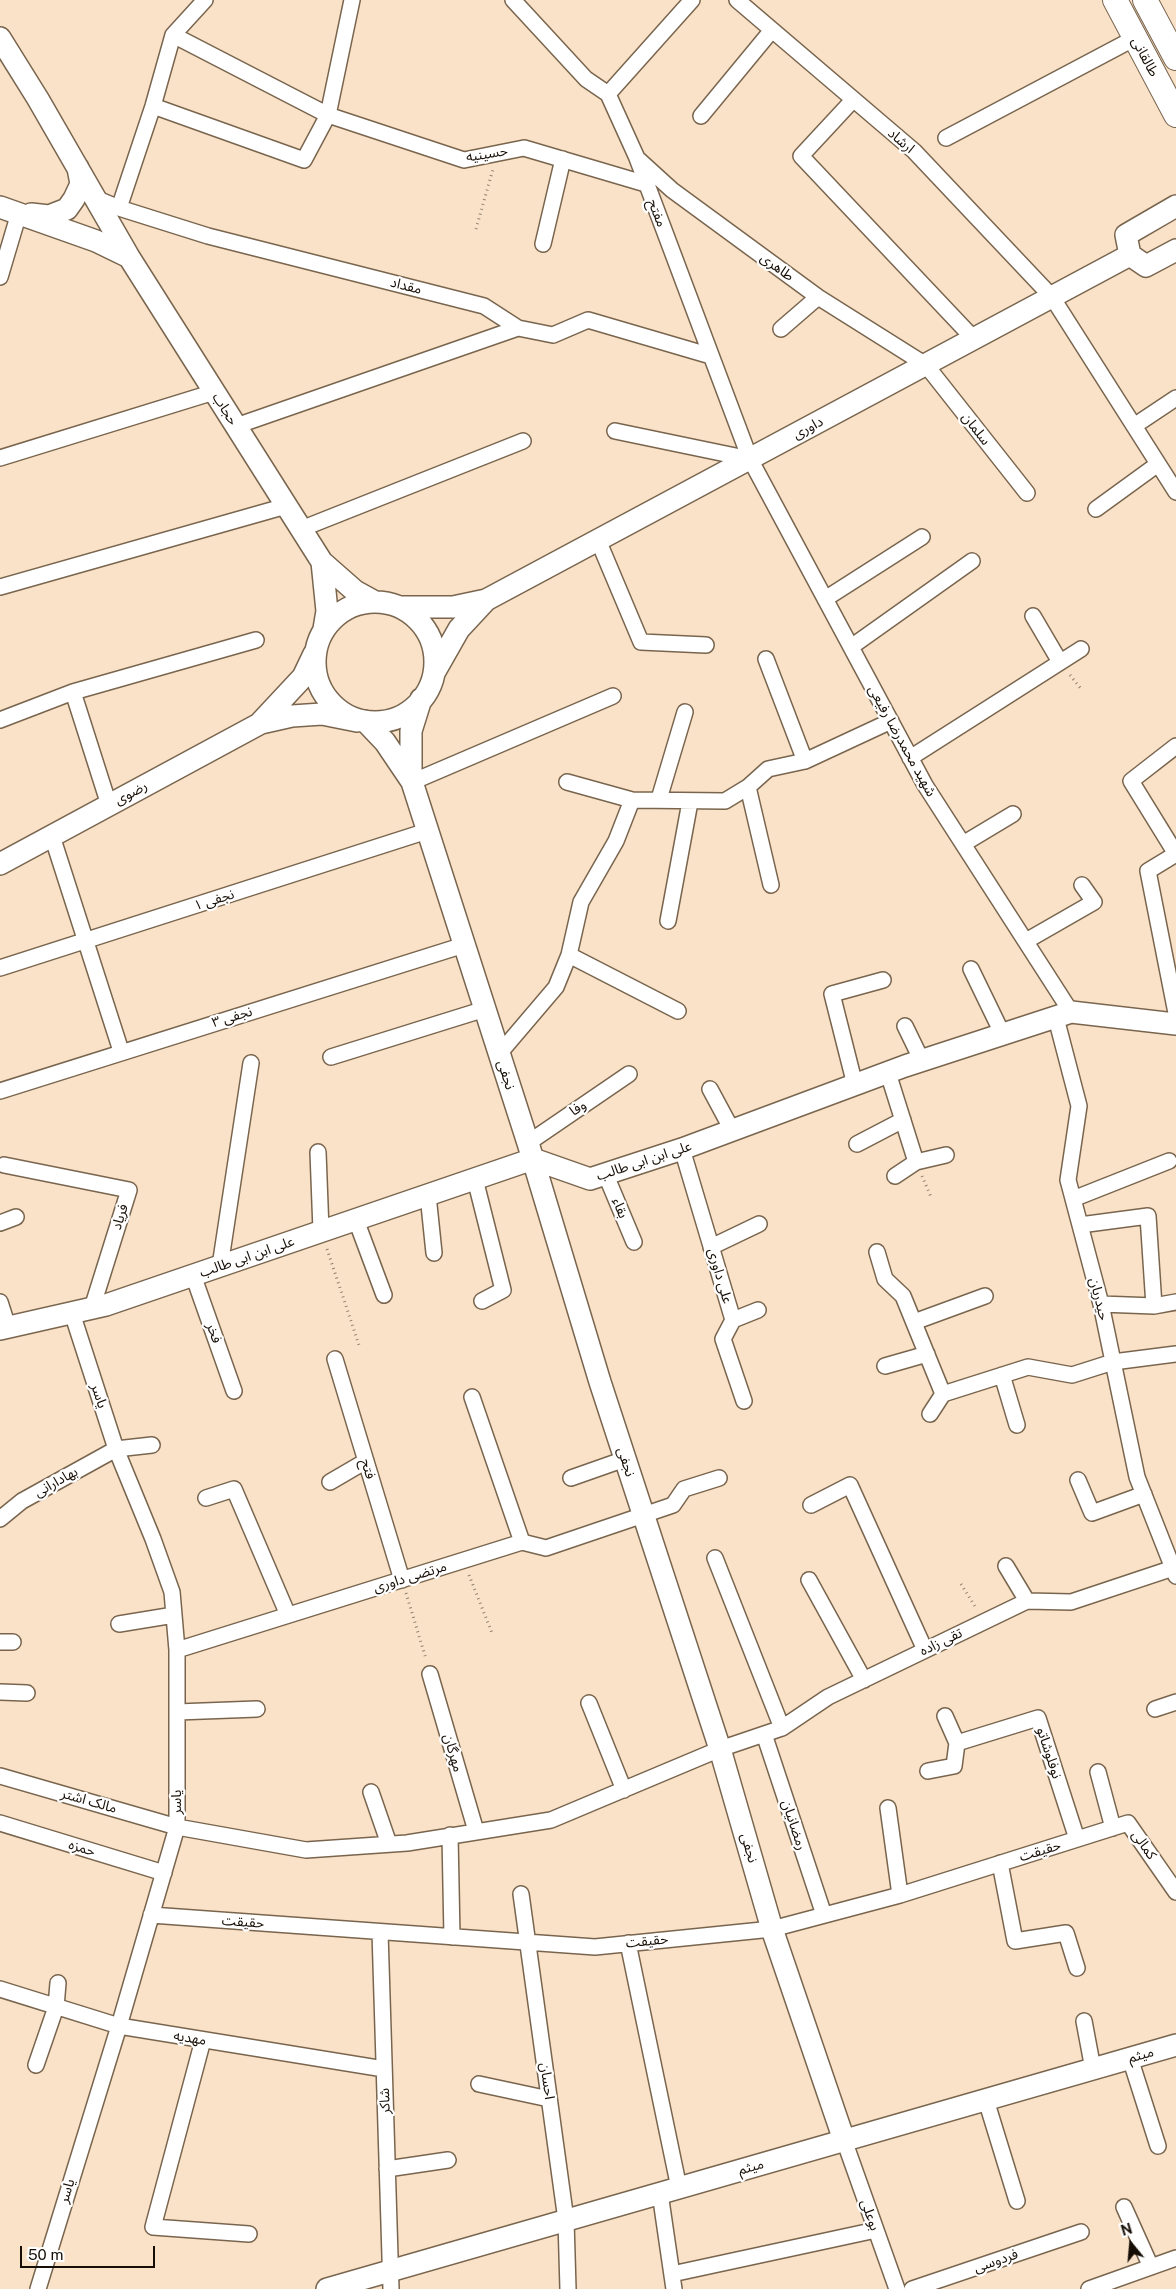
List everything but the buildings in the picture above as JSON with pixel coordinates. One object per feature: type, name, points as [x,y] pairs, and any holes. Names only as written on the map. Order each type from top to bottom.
[{"type":"main road","name":"طالقانی","points":[[1115,0],[1176,115]]},
{"type":"main road","name":"طالقانی","points":[[1145,0],[1176,58]]},
{"type":"street","points":[[119,208],[154,106],[173,35],[206,0]]},
{"type":"street","points":[[154,106],[304,160],[328,116],[352,0]]},
{"type":"street","points":[[512,0],[586,79],[608,94],[692,0]]},
{"type":"street","name":"ارشاد","points":[[737,0],[914,151],[1052,297],[1176,492]]},
{"type":"street","points":[[700,116],[772,30]]},
{"type":"street","name":"حسینیه","points":[[173,35],[328,116],[464,160],[524,148],[646,184]]},
{"type":"street","name":"حجاب","points":[[0,38],[129,257],[322,562]]},
{"type":"street","points":[[946,138],[1135,38]]},
{"type":"street","name":"مفتح","points":[[608,94],[636,158],[750,459]]},
{"type":"street","points":[[853,100],[801,156],[974,339]]},
{"type":"street","name":"طاهری","points":[[636,158],[672,190],[818,297],[926,365]]},
{"type":"street","points":[[543,244],[563,159]]},
{"type":"street","points":[[9,210],[49,216],[67,209],[81,184],[78,168]]},
{"type":"street","name":"مقداد","points":[[95,198],[119,208],[208,236],[484,306],[518,328],[553,335],[588,320],[711,356]]},
{"type":"street","points":[[1176,206],[1126,235],[1130,255],[1146,266],[1176,250]]},
{"type":"street","points":[[9,210],[96,241],[129,257]]},
{"type":"street","points":[[0,277],[9,210]]},
{"type":"street","name":"داوری","points":[[486,600],[1130,255]]},
{"type":"street","points":[[781,329],[818,297]]},
{"type":"street","points":[[236,426],[518,328]]},
{"type":"street","name":"سلمان","points":[[926,365],[1027,493]]},
{"type":"street","points":[[0,458],[214,392]]},
{"type":"street","points":[[1134,426],[1176,398]]},
{"type":"street","points":[[615,431],[750,459]]},
{"type":"street","points":[[301,530],[523,442]]},
{"type":"street","name":"شهید محمدرضا رفیعی","points":[[750,459],[925,785],[1026,941],[1064,1015]]},
{"type":"street","points":[[1096,509],[1158,464]]},
{"type":"street","points":[[0,587],[286,506]]},
{"type":"street","points":[[825,598],[922,537]]},
{"type":"street","points":[[598,540],[641,642],[706,645]]},
{"type":"street","points":[[851,647],[972,561]]},
{"type":"street","points":[[322,562],[355,591],[375,602]]},
{"type":"street","points":[[322,562],[327,611],[324,629]]},
{"type":"street","points":[[412,782],[385,742],[361,721],[340,711],[325,697],[317,680],[314,660],[318,640],[328,623],[343,611],[362,603],[381,602],[401,608],[453,607],[486,600]]},
{"type":"street","points":[[261,723],[292,716],[322,714],[377,722],[397,718],[414,708],[427,693],[434,674],[459,630],[486,600]]},
{"type":"street","points":[[401,608],[417,619],[429,634],[435,655],[434,674]]},
{"type":"street","points":[[1033,616],[1060,662]]},
{"type":"street","points":[[0,720],[73,692],[256,640]]},
{"type":"street","points":[[910,758],[1081,649]]},
{"type":"street","points":[[261,723],[303,677],[316,651]]},
{"type":"street","points":[[766,660],[805,761]]},
{"type":"street","points":[[73,692],[108,805]]},
{"type":"street","points":[[412,782],[614,696]]},
{"type":"street","points":[[412,782],[411,731],[422,699]]},
{"type":"street","points":[[659,799],[685,712]]},
{"type":"street","points":[[566,782],[632,800],[725,801],[748,787],[768,769],[805,761],[890,721]]},
{"type":"street","name":"رضوی","points":[[0,864],[261,723]]},
{"type":"street","points":[[1176,746],[1131,781],[1176,854],[1148,871],[1174,995],[1176,1013]]},
{"type":"street","name":"نجفی","points":[[412,782],[530,1151],[625,1459],[720,1749],[772,1929],[844,2140]]},
{"type":"street","points":[[748,787],[771,885]]},
{"type":"street","points":[[499,1054],[556,987],[569,955],[581,902],[616,841],[632,800]]},
{"type":"street","points":[[668,921],[690,802]]},
{"type":"street","points":[[963,844],[1013,814]]},
{"type":"street","name":"نجفی ۱","points":[[0,968],[427,831]]},
{"type":"street","points":[[52,836],[122,1051]]},
{"type":"street","points":[[1026,941],[1094,902],[1082,885]]},
{"type":"street","name":"نجفی ۳","points":[[0,1091],[122,1051],[464,945]]},
{"type":"street","points":[[569,955],[678,1011]]},
{"type":"street","points":[[971,969],[1003,1035]]},
{"type":"street","points":[[855,1085],[832,994],[883,980]]},
{"type":"street","points":[[331,1057],[485,1009]]},
{"type":"street","name":"علی ابن ابی طالب","points":[[4,1328],[82,1310],[220,1266],[475,1179],[530,1151],[590,1178],[682,1149],[922,1061],[1064,1015],[1176,1024]]},
{"type":"street","name":"حیدریان","points":[[1064,1015],[1080,1106],[1068,1180],[1100,1304],[1138,1477],[1175,1571]]},
{"type":"street","points":[[904,1026],[922,1061]]},
{"type":"street","points":[[220,1266],[251,1063]]},
{"type":"street","points":[[888,1073],[916,1162]]},
{"type":"street","name":"وفا","points":[[530,1151],[629,1074]]},
{"type":"street","points":[[710,1089],[732,1130]]},
{"type":"street","points":[[857,1144],[903,1120]]},
{"type":"street","name":"علی داوری","points":[[682,1149],[733,1320],[724,1338],[744,1401]]},
{"type":"street","points":[[318,1152],[321,1231]]},
{"type":"street","points":[[895,1176],[916,1162],[946,1155]]},
{"type":"street","points":[[1073,1199],[1169,1160]]},
{"type":"street","name":"فریاد","points":[[4,1165],[129,1190],[82,1310]]},
{"type":"street","name":"بقاء","points":[[606,1173],[634,1242]]},
{"type":"street","points":[[475,1179],[503,1290],[482,1301]]},
{"type":"street","points":[[428,1195],[434,1253]]},
{"type":"street","points":[[1080,1225],[1148,1216],[1154,1306]]},
{"type":"street","points":[[0,1223],[16,1217]]},
{"type":"street","points":[[356,1220],[384,1295]]},
{"type":"street","points":[[711,1247],[759,1224]]},
{"type":"street","points":[[877,1252],[885,1279],[903,1296],[943,1394]]},
{"type":"street","name":"فخر","points":[[193,1275],[234,1391]]},
{"type":"street","points":[[914,1322],[986,1296]]},
{"type":"street","points":[[0,1302],[4,1328]]},
{"type":"street","points":[[1100,1304],[1154,1306],[1176,1302]]},
{"type":"street","name":"یاسر","points":[[34,2287],[119,2026],[177,1827],[177,1650],[172,1592],[116,1449],[82,1310]]},
{"type":"street","points":[[733,1320],[758,1310]]},
{"type":"street","points":[[885,1366],[927,1354]]},
{"type":"street","points":[[930,1414],[943,1394],[1028,1366],[1072,1375],[1113,1362],[1176,1354]]},
{"type":"street","name":"فتح","points":[[335,1359],[402,1580]]},
{"type":"street","points":[[1002,1375],[1017,1425]]},
{"type":"street","points":[[472,1397],[522,1542],[546,1548],[673,1505],[684,1489],[719,1478]]},
{"type":"street","points":[[116,1449],[152,1445]]},
{"type":"street","name":"بهادارانی","points":[[0,1519],[22,1501],[116,1449]]},
{"type":"street","points":[[571,1478],[625,1459]]},
{"type":"street","points":[[330,1482],[366,1461]]},
{"type":"street","points":[[1078,1480],[1092,1513],[1144,1494]]},
{"type":"street","points":[[812,1505],[850,1486],[925,1650]]},
{"type":"street","points":[[206,1498],[234,1489],[288,1615]]},
{"type":"street","name":"مرتضی داوری","points":[[177,1650],[522,1542]]},
{"type":"street","points":[[715,1558],[782,1728]]},
{"type":"street","points":[[1006,1566],[1027,1601]]},
{"type":"street","name":"تقی زاده","points":[[450,1835],[552,1820],[720,1749],[782,1728],[828,1697],[1027,1601],[1071,1602],[1175,1571]]},
{"type":"street","points":[[809,1580],[864,1680]]},
{"type":"street","points":[[119,1624],[174,1615]]},
{"type":"street","name":"مهرگان","points":[[430,1674],[476,1831]]},
{"type":"street","points":[[0,1692],[26,1693]]},
{"type":"street","points":[[1155,1709],[1176,1702]]},
{"type":"street","points":[[589,1703],[624,1790]]},
{"type":"street","points":[[177,1712],[257,1709]]},
{"type":"street","points":[[928,1770],[954,1766],[957,1742],[945,1716]]},
{"type":"street","name":"نوفلوشاتو","points":[[957,1742],[1038,1718],[1077,1839]]},
{"type":"street","name":"رمضانیان","points":[[764,1734],[824,1915]]},
{"type":"street","points":[[1098,1772],[1114,1828]]},
{"type":"street","name":"مالک اشتر","points":[[0,1776],[177,1827],[306,1850],[389,1844],[450,1835]]},
{"type":"street","points":[[371,1792],[389,1844]]},
{"type":"street","points":[[888,1808],[900,1894]]},
{"type":"street","name":"حمزه","points":[[0,1823],[164,1873]]},
{"type":"street","name":"حقیقت","points":[[151,1915],[595,1947],[772,1929],[900,1894],[1128,1823]]},
{"type":"street","name":"کمالی","points":[[1128,1823],[1176,1892]]},
{"type":"street","points":[[450,1835],[452,1937]]},
{"type":"street","points":[[1000,1863],[1015,1941],[1066,1933],[1077,1968]]},
{"type":"street","name":"احسان","points":[[521,1894],[566,2220],[568,2289]]},
{"type":"street","name":"شاکر","points":[[380,1932],[391,2280]]},
{"type":"street","points":[[628,1943],[670,2190],[674,2289]]},
{"type":"street","points":[[36,2066],[56,2007],[58,1983]]},
{"type":"street","name":"مهدیه","points":[[0,1989],[119,2026],[384,2069]]},
{"type":"street","points":[[1084,2021],[1093,2069]]},
{"type":"street","points":[[203,2040],[153,2227],[249,2234]]},
{"type":"street","name":"میثم","points":[[327,2289],[391,2280],[566,2220],[1176,2045]]},
{"type":"street","points":[[1130,2058],[1158,2146]]},
{"type":"street","points":[[479,2084],[549,2099]]},
{"type":"street","points":[[986,2100],[1017,2201]]},
{"type":"street","name":"بوعلی","points":[[844,2140],[897,2289]]},
{"type":"street","points":[[387,2169],[448,2160]]},
{"type":"street","points":[[1124,2207],[1151,2267]]},
{"type":"street","points":[[672,2274],[876,2230]]},
{"type":"street","name":"فردوسی","points":[[912,2289],[1081,2232]]},
{"type":"street","points":[[1089,2289],[1176,2258]]},
{"type":"path","points":[[476,229],[497,153]]},
{"type":"path","points":[[916,1162],[931,1197]]},
{"type":"path","points":[[321,1231],[360,1348]]},
{"type":"path","points":[[464,1561],[492,1633]]},
{"type":"path","points":[[402,1580],[430,1674]]},
{"type":"path","points":[[961,1584],[984,1621]]}]
